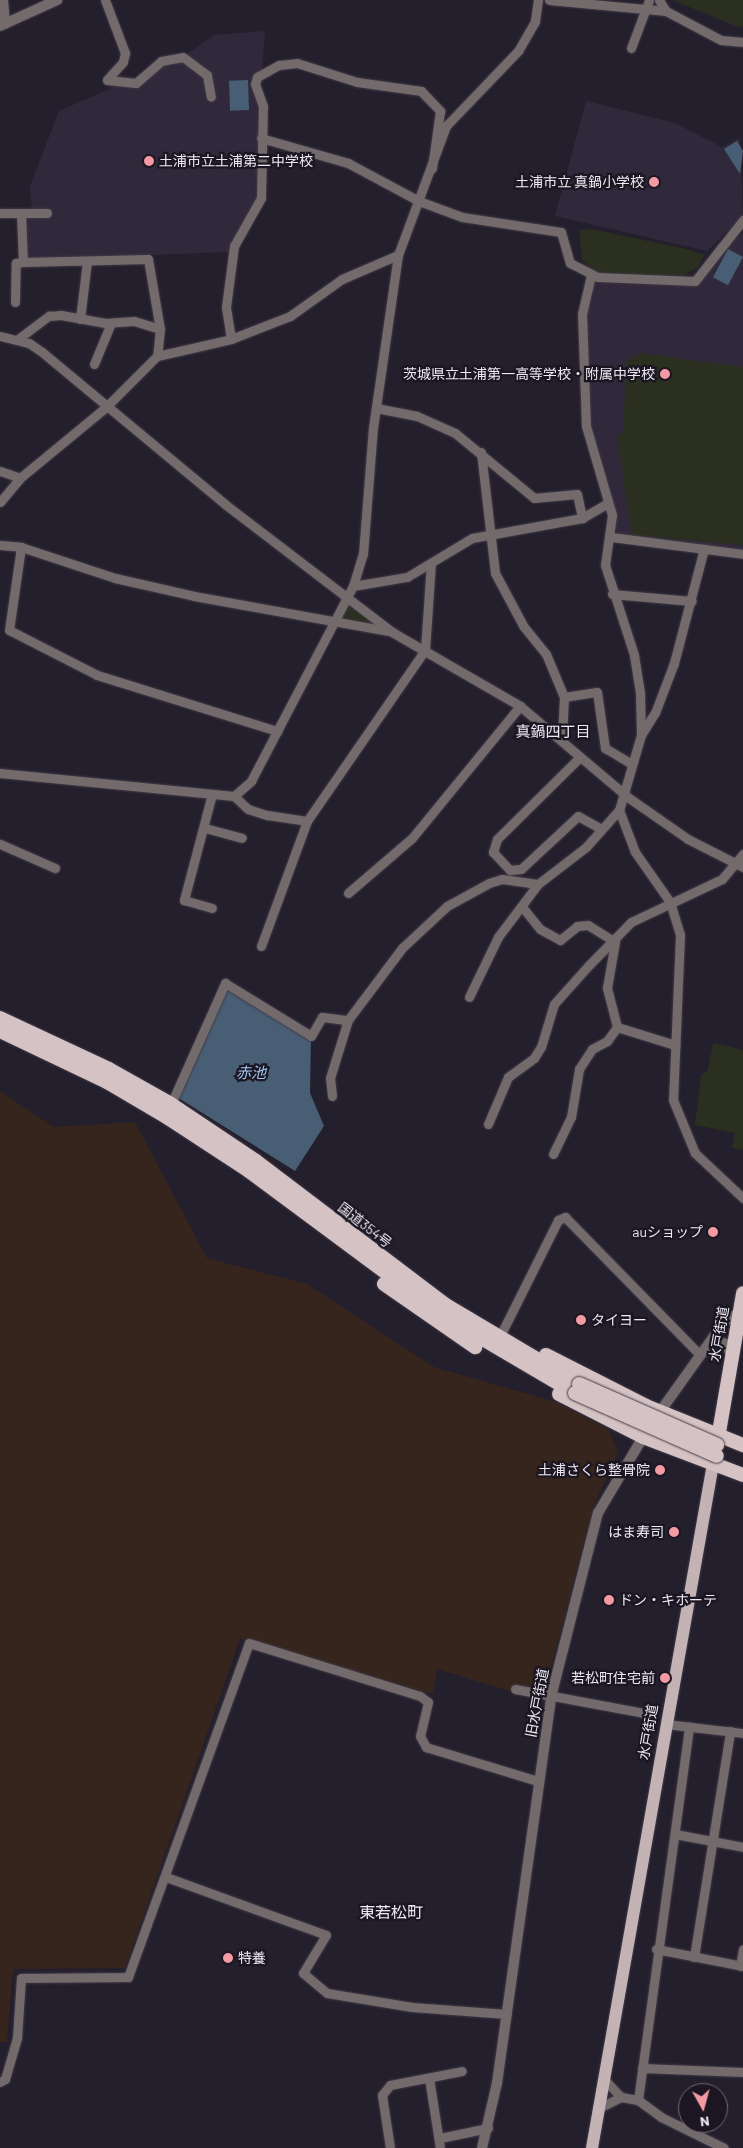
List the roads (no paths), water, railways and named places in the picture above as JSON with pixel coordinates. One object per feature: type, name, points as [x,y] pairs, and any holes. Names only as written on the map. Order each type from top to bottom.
[{"type":"highway","name":"国道354号","points":[[0,1018],[109,1069],[171,1104],[447,1318],[577,1389],[716,1450]]},
{"type":"highway","name":"国道354号","points":[[0,1031],[107,1082],[253,1166]]},
{"type":"highway","points":[[253,1166],[320,1199],[400,1261],[503,1330],[660,1412],[716,1450],[743,1465]]},
{"type":"highway","points":[[253,1166],[304,1220],[443,1327],[519,1374],[643,1437],[743,1454]]},
{"type":"highway","name":"水戸街道","points":[[716,1450],[742,1310],[743,1293]]},
{"type":"highway","points":[[716,1450],[743,1445]]},
{"type":"highway","points":[[716,1450],[743,1475]]},
{"type":"main road","name":"水戸街道","points":[[592,2148],[716,1450]]},
{"type":"street","points":[[3,0],[2,25],[57,0]]},
{"type":"street","points":[[105,0],[125,53],[107,80],[136,83],[161,61],[183,57],[207,75],[211,97]]},
{"type":"street","points":[[234,796],[251,781],[332,619],[348,598],[353,586],[363,554],[376,408],[398,255],[432,168],[446,126],[518,51],[535,21],[538,0]]},
{"type":"street","points":[[548,0],[666,11],[721,40],[743,42]]},
{"type":"street","points":[[631,48],[644,9],[649,0]]},
{"type":"street","points":[[659,0],[666,11]]},
{"type":"street","points":[[231,339],[226,307],[234,246],[261,198],[263,106],[255,84],[258,77],[279,65],[297,63],[357,82],[421,91],[440,111],[432,168]]},
{"type":"street","points":[[261,138],[348,163],[419,201],[477,221],[524,223],[560,232],[570,263],[591,276],[695,281],[743,220]]},
{"type":"street","points":[[0,213],[47,213]]},
{"type":"street","points":[[22,213],[23,262]]},
{"type":"street","points":[[0,502],[20,478],[105,408],[157,356],[231,339],[290,316],[342,279],[398,255]]},
{"type":"street","points":[[15,302],[16,263],[148,258],[160,329],[157,356]]},
{"type":"street","points":[[80,319],[87,261]]},
{"type":"street","points":[[591,276],[582,313],[586,426],[608,503],[611,537],[605,565],[612,594],[634,655],[641,735]]},
{"type":"street","points":[[18,339],[49,316],[110,322],[134,321],[160,329]]},
{"type":"street","points":[[94,364],[110,322]]},
{"type":"street","points":[[0,336],[18,339],[42,352],[105,408],[392,632],[520,706],[562,738],[580,757],[622,793],[688,839],[740,866]]},
{"type":"street","points":[[376,408],[430,421],[481,452],[534,498],[577,494],[582,518]]},
{"type":"street","points":[[481,452],[489,536],[495,573],[524,627],[546,654],[564,697],[562,738]]},
{"type":"street","points":[[0,471],[20,478]]},
{"type":"street","points":[[353,586],[407,577],[472,538],[582,518],[608,503]]},
{"type":"street","points":[[611,537],[743,554]]},
{"type":"street","points":[[0,545],[22,547],[115,578],[241,606],[332,619],[392,632]]},
{"type":"street","points":[[22,547],[9,630],[97,675],[277,731]]},
{"type":"street","points":[[704,549],[692,601],[655,713],[641,735],[622,793],[619,810],[635,852],[670,902],[682,960],[671,1092],[692,1147],[743,1198]]},
{"type":"street","points":[[260,946],[307,821],[425,650],[431,563]]},
{"type":"street","points":[[612,594],[692,601]]},
{"type":"street","points":[[564,697],[597,692],[605,748],[632,764]]},
{"type":"street","points":[[348,893],[412,838],[520,706]]},
{"type":"street","points":[[580,757],[497,839],[493,852],[510,870],[521,869],[578,816],[600,828]]},
{"type":"street","points":[[0,773],[234,796],[248,809],[267,815],[307,821]]},
{"type":"street","points":[[212,794],[205,828],[184,900],[212,908]]},
{"type":"street","points":[[469,997],[498,938],[523,908],[538,884],[586,847],[600,828],[619,810]]},
{"type":"street","points":[[205,828],[242,838]]},
{"type":"street","points":[[0,844],[55,868]]},
{"type":"street","points":[[488,1124],[508,1077],[534,1058],[541,1047],[554,1004],[616,942],[631,922],[670,902],[722,880],[740,866],[743,854]]},
{"type":"street","points":[[332,1096],[330,1078],[348,1020],[402,948],[446,906],[502,879],[538,884]]},
{"type":"street","points":[[523,908],[540,929],[560,940],[577,926],[588,924],[616,942]]},
{"type":"street","points":[[553,1154],[571,1117],[579,1069],[592,1049],[607,1041],[617,1027],[607,988],[616,942]]},
{"type":"street","points":[[171,1104],[225,983],[311,1036],[322,1017],[348,1020]]},
{"type":"street","points":[[617,1027],[675,1045]]},
{"type":"street","points":[[503,1330],[558,1220],[565,1217],[700,1355]]},
{"type":"street","name":"旧水戸街道","points":[[482,2148],[488,2128],[506,2014],[551,1697],[598,1513],[643,1437],[700,1355],[729,1316],[742,1310]]},
{"type":"street","points":[[712,1340],[726,1344],[732,1356]]},
{"type":"street","points":[[0,2082],[5,2079],[17,2038],[21,1978],[128,1977],[166,1877],[249,1643],[420,1696],[428,1702],[420,1736],[426,1747],[538,1781]]},
{"type":"street","points":[[515,1689],[645,1713]]},
{"type":"street","points":[[666,1724],[743,1733]]},
{"type":"street","points":[[638,2100],[656,1949],[675,1834],[689,1726]]},
{"type":"street","points":[[694,1957],[730,1731]]},
{"type":"street","points":[[675,1834],[743,1846]]},
{"type":"street","points":[[166,1877],[326,1935],[303,1973],[327,1993],[412,2007],[506,2014]]},
{"type":"street","points":[[656,1949],[742,1966],[743,1949]]},
{"type":"street","points":[[642,2068],[743,2072]]},
{"type":"street","points":[[390,2148],[382,2096],[390,2085],[462,2072]]},
{"type":"street","points":[[428,2078],[440,2138],[440,2148]]},
{"type":"street","points":[[604,2080],[621,2097],[638,2100],[661,2117],[724,2148]]},
{"type":"street","points":[[599,2108],[621,2097]]},
{"type":"street","points":[[440,2138],[488,2128]]},
{"type":"water","points":[[248,80],[249,110],[230,111],[229,81]]},
{"type":"water","points":[[737,141],[743,151],[740,174],[724,149]]},
{"type":"water","points":[[728,249],[743,257],[728,285],[713,277]]},
{"type":"water","name":"赤池","points":[[226,985],[311,1038],[310,1093],[324,1126],[295,1171],[177,1097]]},
{"type":"place","name":"土浦市立土浦第二中学校","points":[[149,161]]},
{"type":"place","name":"土浦市立 真鍋小学校","points":[[654,182]]},
{"type":"place","name":"茨城県立土浦第一高等学校・附属中学校","points":[[665,374]]},
{"type":"place","name":"auショップ","points":[[713,1232]]},
{"type":"place","name":"タイヨー","points":[[581,1320]]},
{"type":"place","name":"土浦さくら整骨院","points":[[660,1470]]},
{"type":"place","name":"はま寿司","points":[[674,1532]]},
{"type":"place","name":"ドン・キホーテ","points":[[609,1600]]},
{"type":"place","name":"若松町住宅前","points":[[665,1678]]},
{"type":"place","name":"特養","points":[[228,1958]]},
{"type":"district","name":"真鍋四丁目","points":[[553,732]]},
{"type":"district","name":"東若松町","points":[[391,1912]]}]
